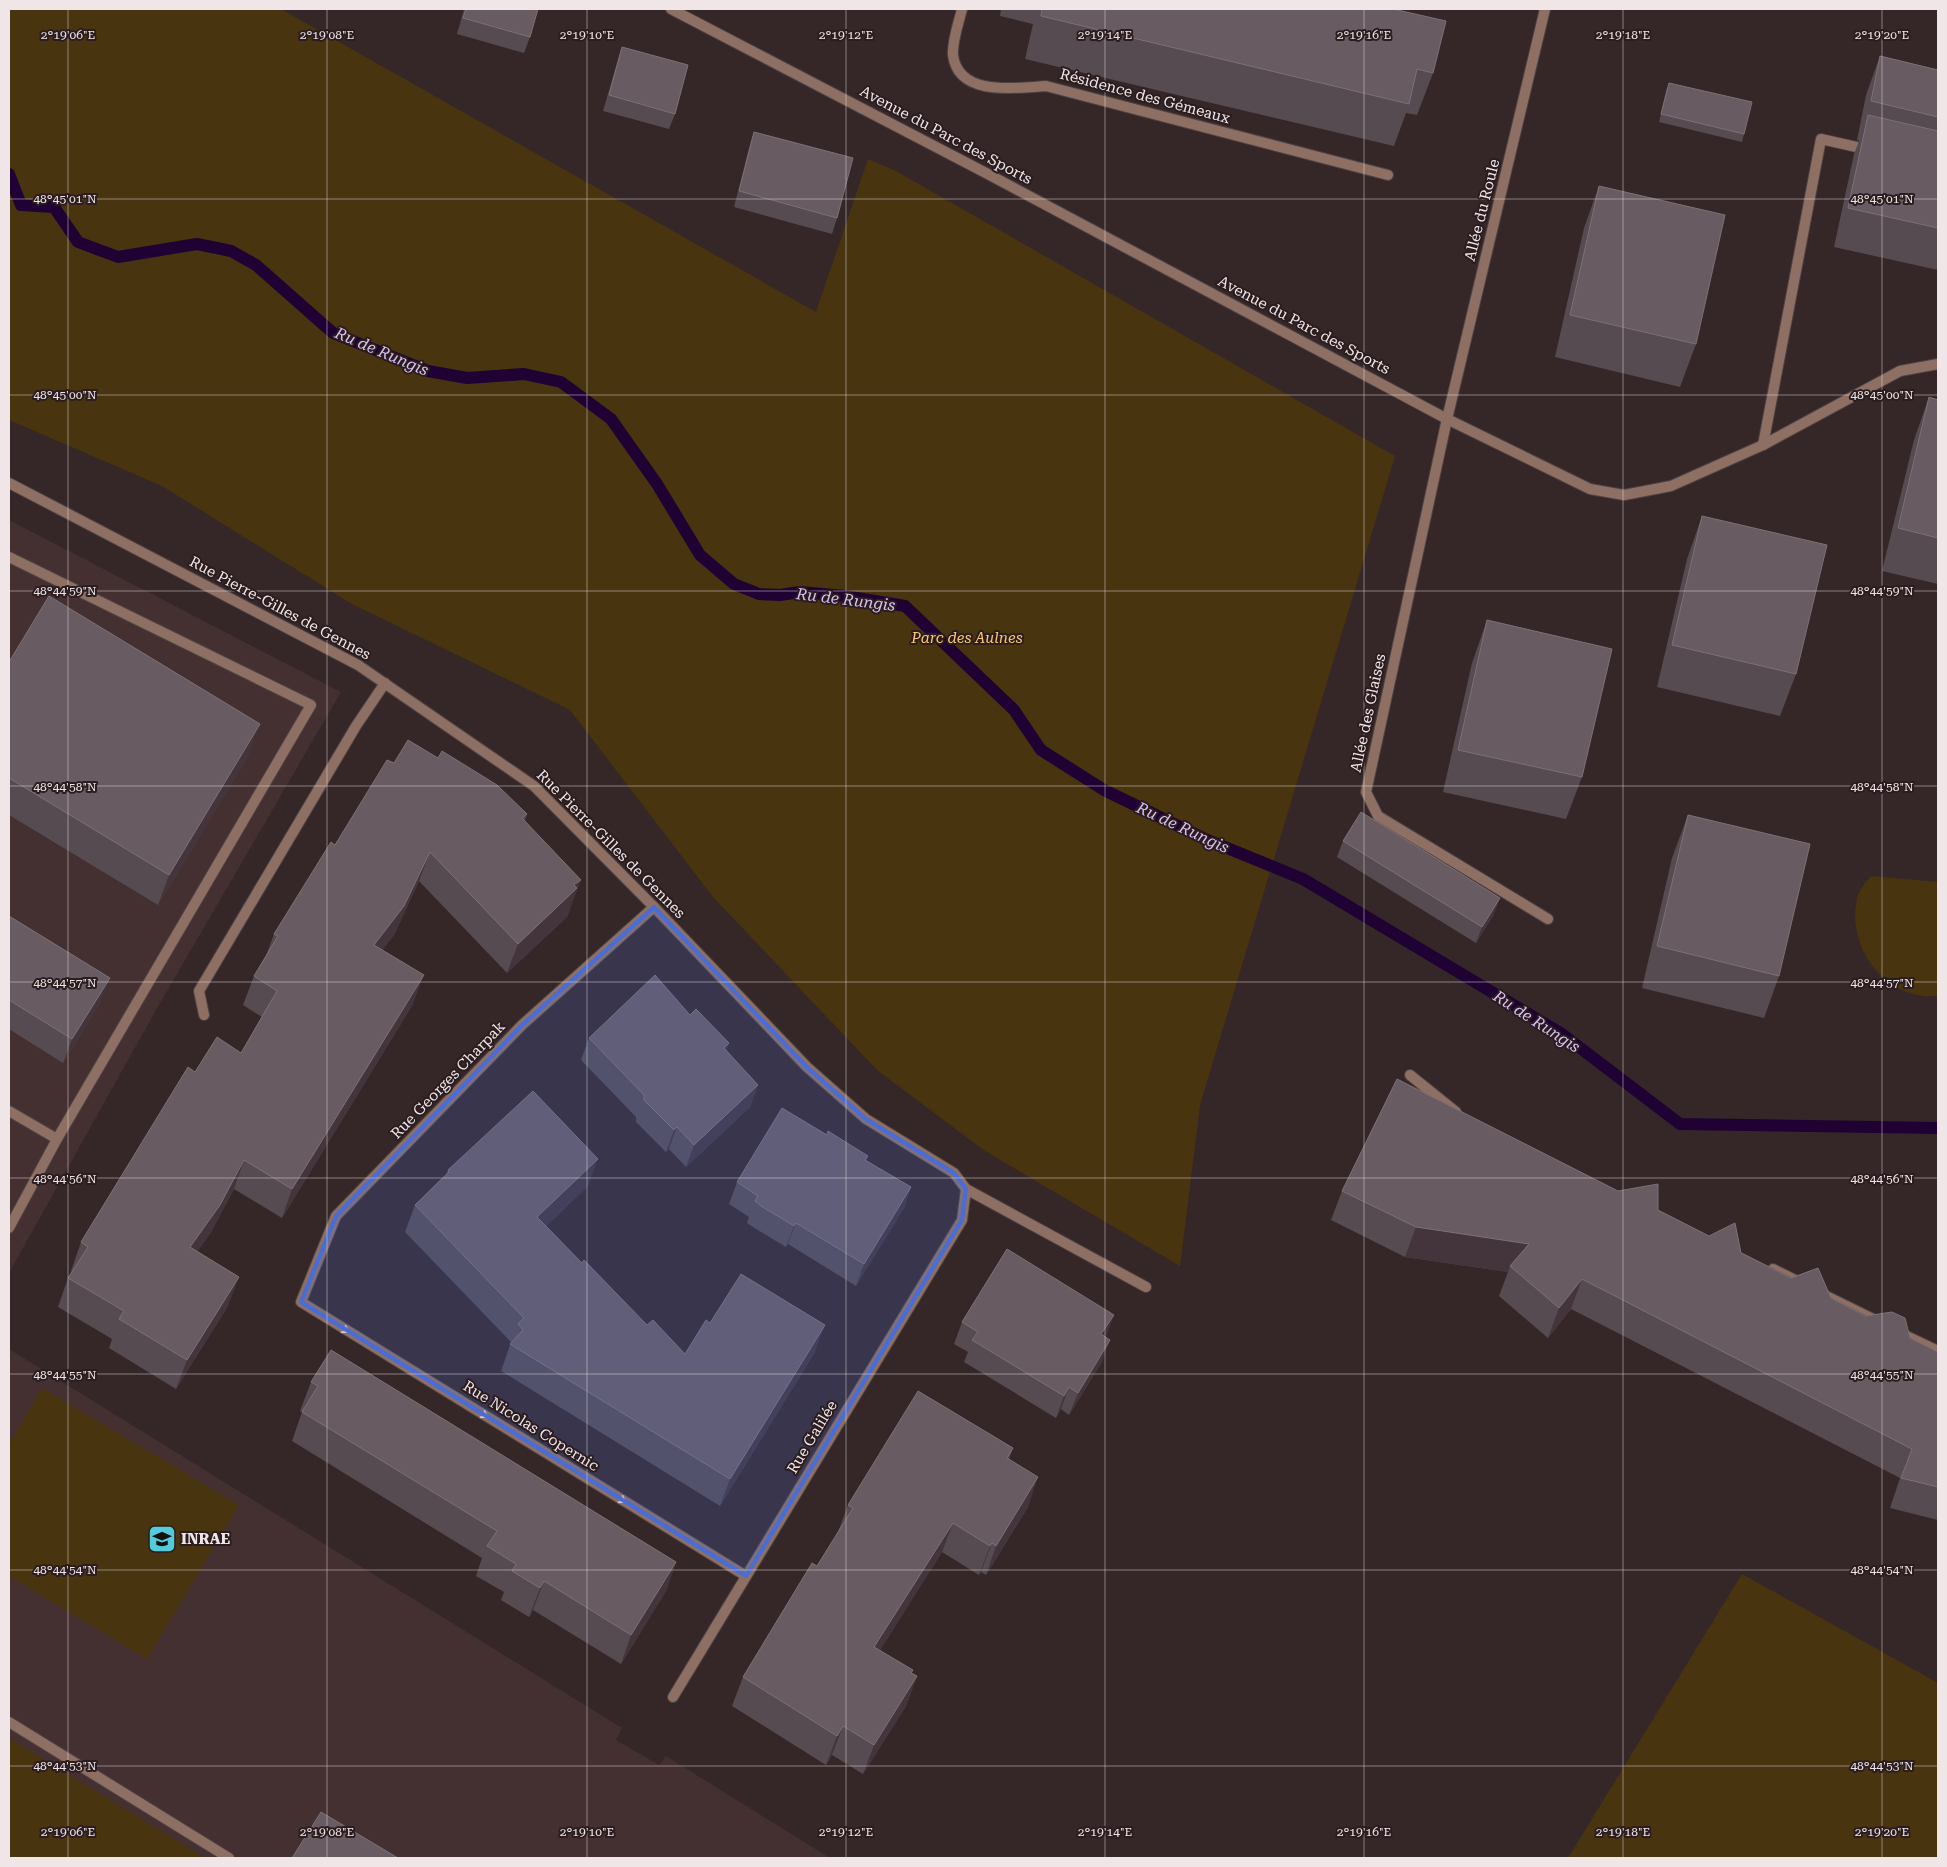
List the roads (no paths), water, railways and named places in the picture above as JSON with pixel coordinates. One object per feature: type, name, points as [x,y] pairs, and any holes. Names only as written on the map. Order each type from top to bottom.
[{"type":"street","name":"Avenue du Parc des Sports","points":[[671,9],[984,172],[1447,419],[1590,489],[1624,495],[1671,486],[1764,445],[1900,371],[1938,364]]},
{"type":"street","name":"Résidence des Gémeaux","points":[[962,9],[953,53],[956,68],[972,82],[999,89],[1046,86],[1388,175]]},
{"type":"street","name":"Allée du Roule","points":[[1447,419],[1545,9]]},
{"type":"street","points":[[1764,445],[1821,139],[1884,154]]},
{"type":"street","name":"Allée des Glaises","points":[[1447,419],[1366,792],[1378,816],[1548,919]]},
{"type":"street","name":"Rue Pierre-Gilles de Gennes","points":[[9,483],[340,656],[385,683],[534,786],[654,907],[807,1068],[866,1119],[954,1173],[966,1190],[1146,1287]]},
{"type":"street","points":[[9,557],[311,705],[57,1139],[9,1228]]},
{"type":"street","points":[[204,1014],[199,991],[356,726],[385,683]]},
{"type":"street","name":"Rue Georges Charpak","points":[[301,1302],[336,1216],[522,1025],[654,907]]},
{"type":"street","points":[[1410,1075],[1461,1116]]},
{"type":"street","points":[[9,1111],[57,1139]]},
{"type":"street","name":"Rue Galilée","points":[[673,1696],[962,1220],[966,1190]]},
{"type":"street","points":[[1763,1264],[1938,1351]]},
{"type":"street","name":"Rue Nicolas Copernic","points":[[301,1302],[746,1576]]},
{"type":"street","points":[[9,1722],[229,1858]]},
{"type":"waterway","name":"Ru de Rungis","points":[[9,174],[21,205],[54,207],[78,242],[118,257],[197,244],[231,251],[256,265],[333,333],[428,371],[467,378],[524,374],[561,382],[611,419],[657,484],[700,555],[734,584],[759,594],[780,595],[800,592],[845,596],[905,606],[1014,710],[1041,750],[1104,790],[1205,839],[1303,879],[1562,1034],[1680,1124],[1938,1128]]},
{"type":"place","name":"INRAE","points":[[162,1539]]},
{"type":"park label","name":"Parc des Aulnes","points":[[967,638]]}]
